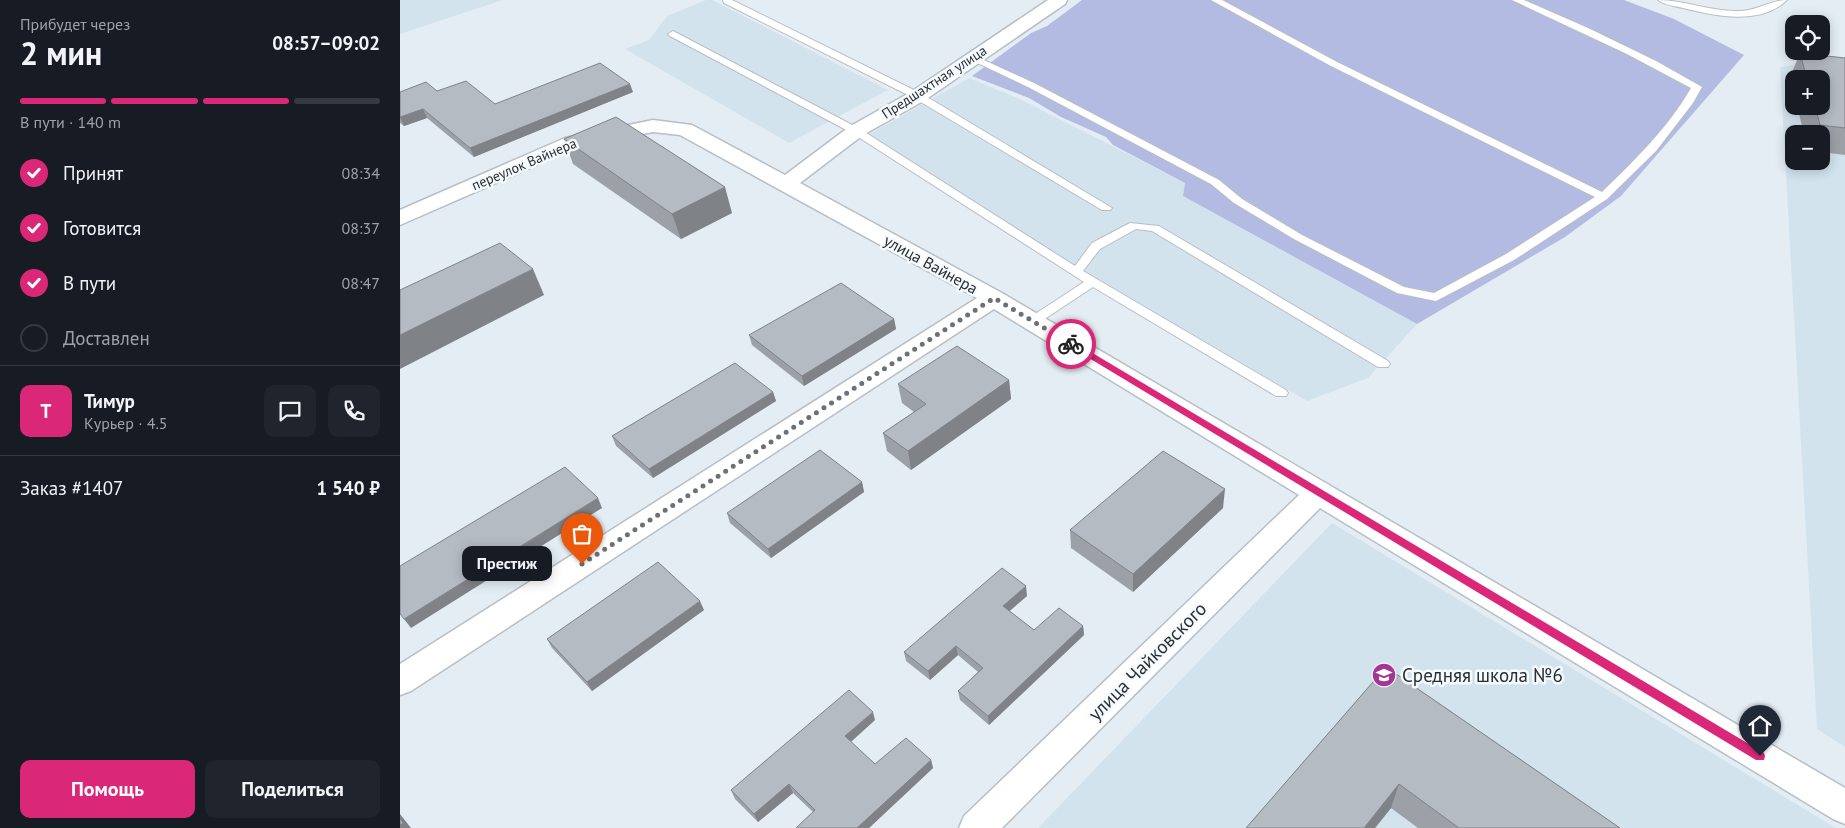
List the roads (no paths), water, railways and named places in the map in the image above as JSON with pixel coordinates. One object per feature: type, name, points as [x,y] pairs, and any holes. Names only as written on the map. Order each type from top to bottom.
[{"type":"street","name":"Предшахтная улица","points":[[786,184],[856,131],[918,96],[1059,0]]},
{"type":"street","name":"улица Вайнера","points":[[653,126],[685,129],[994,298],[1845,807]]},
{"type":"street","name":"переулок Вайнера","points":[[400,218],[572,142],[653,126]]},
{"type":"street","points":[[400,681],[994,298]]},
{"type":"street","name":"улица Чайковского","points":[[977,828],[1318,493]]},
{"type":"lane","points":[[1214,0],[1334,64],[1603,197]]},
{"type":"lane","points":[[972,58],[1147,145],[1214,182],[1238,201],[1298,237],[1401,290],[1436,297],[1510,257],[1603,197],[1652,149],[1689,101],[1697,87],[1645,58],[1516,0]]},
{"type":"lane","points":[[1662,0],[1729,16],[1772,8],[1783,0]]},
{"type":"lane","points":[[727,1],[918,96],[1106,208]]},
{"type":"lane","points":[[673,34],[856,131],[963,202],[1076,272],[1281,394]]},
{"type":"lane","points":[[1076,272],[1096,246],[1134,225],[1156,228],[1383,364]]},
{"type":"lane","points":[[1033,321],[1094,281]]},
{"type":"place","name":"Престиж","points":[[582,564]]},
{"type":"place","name":"Средняя школа №6","points":[[1384,675]]}]
